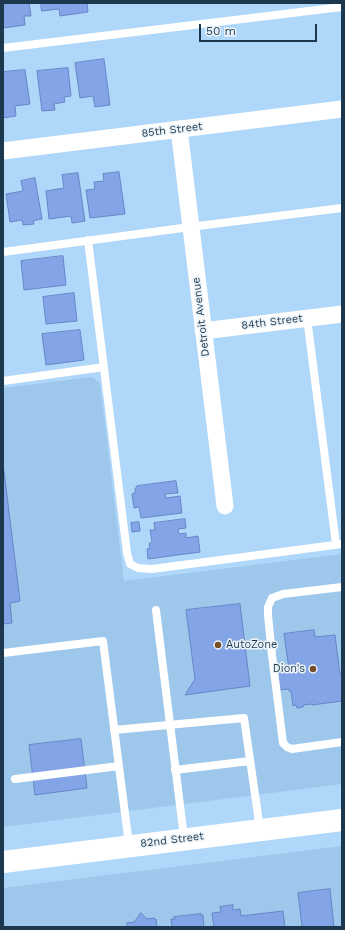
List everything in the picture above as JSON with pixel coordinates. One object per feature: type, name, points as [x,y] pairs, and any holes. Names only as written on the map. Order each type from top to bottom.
[{"type":"main road","name":"82nd Street","points":[[3,862],[342,820]]},
{"type":"street","name":"85th Street","points":[[3,151],[342,109]]},
{"type":"street","name":"Detroit Avenue","points":[[179,129],[225,506]]},
{"type":"street","name":"84th Street","points":[[203,330],[342,314]]},
{"type":"lane","points":[[3,48],[342,7]]},
{"type":"lane","points":[[3,252],[342,208]]},
{"type":"lane","points":[[88,240],[127,553],[130,564],[138,568],[152,569],[339,544],[307,318]]},
{"type":"lane","points":[[3,380],[104,367]]},
{"type":"lane","points":[[342,587],[284,594],[272,598],[268,607],[272,655],[283,743],[292,749],[342,742]]},
{"type":"lane","points":[[156,610],[184,839]]},
{"type":"lane","points":[[3,653],[103,640],[129,846]]},
{"type":"lane","points":[[114,730],[244,718],[260,830]]},
{"type":"lane","points":[[175,770],[250,761]]},
{"type":"lane","points":[[15,779],[119,766]]},
{"type":"shaded area","points":[[92,377],[100,383],[124,581],[342,554],[342,784],[3,827],[3,388]]},
{"type":"shaded area","points":[[342,846],[342,927],[3,927],[3,888]]},
{"type":"building","points":[[3,3],[29,3],[31,16],[24,16],[25,25],[3,28]]},
{"type":"building","points":[[41,3],[87,3],[88,12],[60,16],[59,9],[42,11]]},
{"type":"building","points":[[104,59],[110,105],[95,107],[93,96],[80,98],[75,63]]},
{"type":"building","points":[[68,68],[71,96],[64,97],[65,102],[54,104],[55,110],[42,111],[37,71]]},
{"type":"building","points":[[25,70],[30,104],[15,106],[16,116],[3,118],[3,72]]},
{"type":"building","points":[[119,172],[125,214],[90,218],[86,190],[95,189],[94,182],[104,181],[103,174]]},
{"type":"building","points":[[78,173],[85,221],[72,223],[71,216],[49,219],[46,191],[64,188],[62,175]]},
{"type":"building","points":[[35,178],[42,219],[33,221],[34,224],[23,225],[22,220],[10,222],[6,194],[23,191],[21,181]]},
{"type":"building","points":[[63,256],[66,285],[24,290],[21,261]]},
{"type":"building","points":[[74,293],[77,321],[46,324],[43,297]]},
{"type":"building","points":[[80,330],[84,360],[46,365],[42,334]]},
{"type":"building","points":[[3,463],[20,601],[10,603],[12,623],[3,624]]},
{"type":"building","points":[[176,481],[178,493],[165,494],[166,498],[180,496],[182,513],[141,518],[139,507],[134,508],[132,494],[135,493],[137,486]]},
{"type":"building","points":[[185,519],[186,528],[178,529],[179,534],[186,533],[186,538],[198,536],[200,552],[148,559],[147,549],[150,548],[149,544],[152,541],[150,530],[155,530],[154,523]]},
{"type":"building","points":[[139,522],[140,531],[132,532],[131,523]]},
{"type":"building","name":"AutoZone","points":[[240,604],[250,686],[185,695],[195,679],[186,610]]},
{"type":"building","name":"Dion's","points":[[314,630],[315,637],[335,635],[340,675],[342,675],[342,701],[303,705],[303,707],[297,708],[296,705],[293,706],[291,691],[289,691],[289,689],[278,690],[276,672],[289,669],[284,634]]},
{"type":"building","points":[[81,739],[87,788],[35,795],[29,745]]},
{"type":"building","points":[[330,889],[334,927],[302,927],[298,893]]},
{"type":"building","points":[[233,905],[233,910],[240,909],[241,916],[283,911],[285,927],[214,927],[212,913],[221,912],[220,907]]},
{"type":"building","points":[[141,913],[147,919],[156,919],[157,927],[127,927],[127,923],[134,922]]},
{"type":"building","points":[[201,914],[201,916],[203,915],[204,927],[172,927],[171,919],[175,919],[174,917]]},
{"type":"place","name":"AutoZone","points":[[218,645]]},
{"type":"place","name":"Dion's","points":[[313,669]]}]
